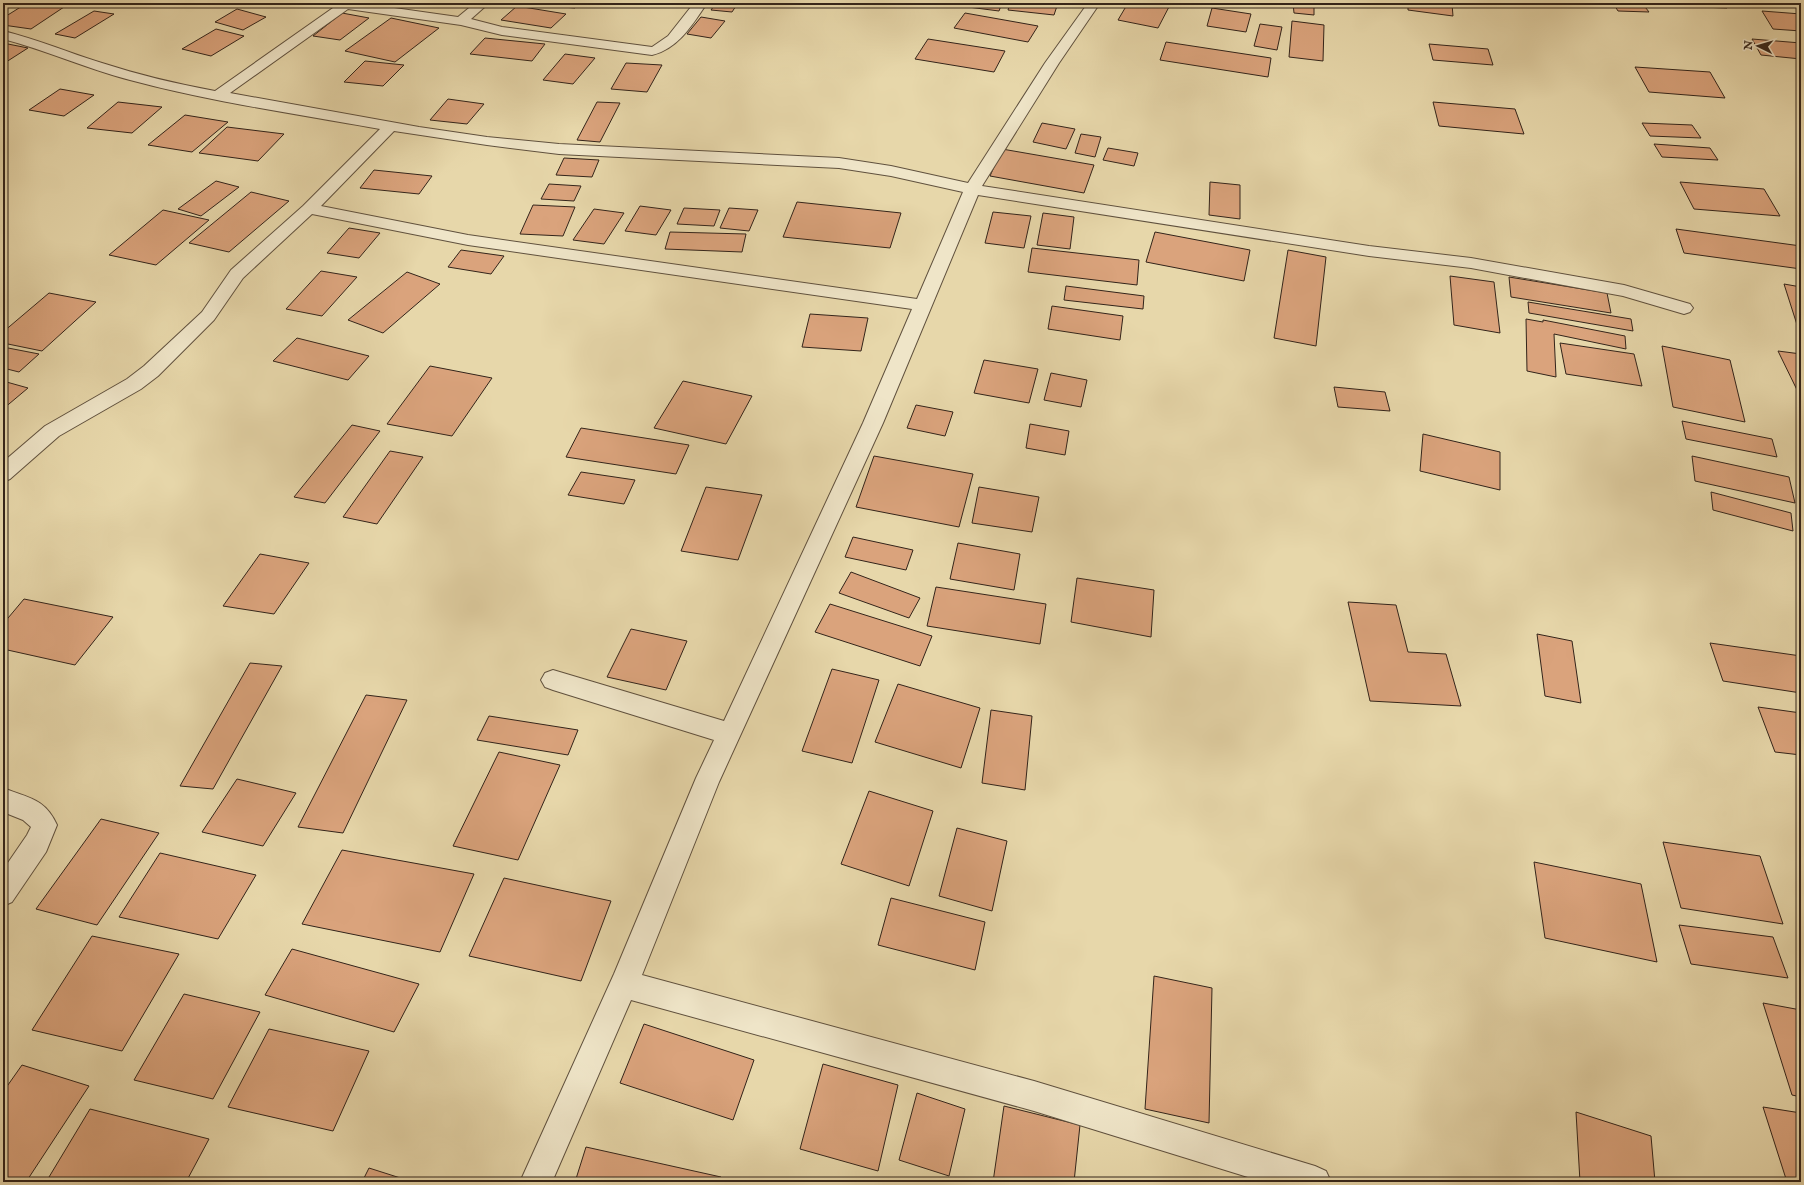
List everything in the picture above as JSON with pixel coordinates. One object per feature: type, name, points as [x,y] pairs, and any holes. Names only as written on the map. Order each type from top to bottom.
[{"type":"street","points":[[461,21],[483,3]]},
{"type":"street","points":[[218,95],[348,4],[461,21],[502,31],[652,51],[659,50],[668,44],[701,3]]},
{"type":"street","points":[[536,1182],[624,984],[708,778],[730,734],[873,423],[972,189],[1052,63],[1094,3]]},
{"type":"street","points":[[3,35],[34,43],[96,66],[133,77],[218,95],[390,126],[487,141],[558,149],[839,163],[891,171],[972,189],[1369,251],[1471,263],[1624,291],[1684,308]]},
{"type":"street","points":[[3,474],[52,431],[134,384],[151,371],[208,316],[237,274],[309,210],[390,126]]},
{"type":"street","points":[[309,210],[468,240],[922,305]]},
{"type":"street","points":[[553,680],[730,734]]},
{"type":"street","points":[[3,800],[32,812],[42,818],[44,825],[37,843],[3,893]]},
{"type":"street","points":[[624,984],[1034,1096],[1315,1182]]},
{"type":"building","points":[[27,3],[70,3],[31,29],[3,25],[3,18]]},
{"type":"building","points":[[515,3],[579,3],[575,8]]},
{"type":"building","points":[[716,3],[738,3],[732,12],[711,10]]},
{"type":"building","points":[[937,3],[1002,3],[999,11]]},
{"type":"building","points":[[1010,3],[1058,3],[1054,15],[1008,10]]},
{"type":"building","points":[[1128,3],[1171,3],[1158,28],[1118,20]]},
{"type":"building","points":[[1293,3],[1314,3],[1314,15],[1294,13]]},
{"type":"building","points":[[1408,3],[1452,4],[1453,16],[1408,10]]},
{"type":"building","points":[[1613,3],[1642,3],[1649,12],[1618,11]]},
{"type":"building","points":[[1696,3],[1723,3],[1727,8],[1699,7]]},
{"type":"building","points":[[1750,3],[1793,3],[1797,7],[1752,5]]},
{"type":"building","points":[[517,6],[566,14],[551,28],[501,20]]},
{"type":"building","points":[[1212,8],[1251,14],[1246,32],[1207,26]]},
{"type":"building","points":[[237,9],[266,17],[243,30],[215,22]]},
{"type":"building","points":[[94,11],[114,14],[75,38],[55,34]]},
{"type":"building","points":[[1762,11],[1801,14],[1801,31],[1773,29]]},
{"type":"building","points":[[342,13],[369,18],[340,40],[313,36]]},
{"type":"building","points":[[965,13],[1038,26],[1028,42],[954,28]]},
{"type":"building","points":[[701,17],[725,21],[711,38],[687,34]]},
{"type":"building","points":[[391,18],[439,28],[395,62],[345,51]]},
{"type":"building","points":[[1292,21],[1324,25],[1323,61],[1289,57]]},
{"type":"building","points":[[1260,24],[1282,27],[1277,50],[1254,46]]},
{"type":"building","points":[[216,29],[244,36],[211,56],[182,49]]},
{"type":"building","points":[[485,38],[545,44],[532,61],[470,54]]},
{"type":"building","points":[[928,39],[1005,51],[994,72],[915,59]]},
{"type":"building","points":[[1752,39],[1801,43],[1801,59],[1761,55]]},
{"type":"building","points":[[1166,42],[1271,58],[1268,77],[1160,60]]},
{"type":"building","points":[[8,44],[28,48],[3,64],[3,47]]},
{"type":"building","points":[[1429,44],[1488,49],[1493,65],[1433,60]]},
{"type":"building","points":[[565,54],[595,58],[573,84],[543,80]]},
{"type":"building","points":[[365,61],[404,65],[383,86],[344,82]]},
{"type":"building","points":[[626,63],[662,65],[647,92],[611,89]]},
{"type":"building","points":[[1635,67],[1710,72],[1725,98],[1649,92]]},
{"type":"building","points":[[60,89],[94,95],[64,116],[29,110]]},
{"type":"building","points":[[448,99],[484,104],[467,124],[430,120]]},
{"type":"building","points":[[118,102],[162,107],[132,133],[87,128]]},
{"type":"building","points":[[597,102],[620,103],[600,142],[577,140]]},
{"type":"building","points":[[1433,102],[1515,109],[1524,134],[1439,126]]},
{"type":"building","points":[[185,115],[228,122],[192,152],[148,145]]},
{"type":"building","points":[[1042,123],[1075,129],[1066,149],[1033,142]]},
{"type":"building","points":[[1642,123],[1692,125],[1701,138],[1650,136]]},
{"type":"building","points":[[227,127],[284,134],[258,161],[199,153]]},
{"type":"building","points":[[1081,134],[1101,137],[1095,157],[1075,153]]},
{"type":"building","points":[[1654,144],[1710,148],[1718,160],[1662,157]]},
{"type":"building","points":[[1108,148],[1138,153],[1134,166],[1103,160]]},
{"type":"building","points":[[1002,149],[1094,165],[1084,193],[990,176]]},
{"type":"building","points":[[564,158],[599,160],[592,177],[556,175]]},
{"type":"building","points":[[374,170],[432,176],[419,194],[360,188]]},
{"type":"building","points":[[216,181],[239,187],[201,216],[178,209]]},
{"type":"building","points":[[1210,182],[1240,185],[1240,219],[1209,215]]},
{"type":"building","points":[[1680,182],[1764,189],[1780,216],[1694,209]]},
{"type":"building","points":[[549,184],[581,186],[574,201],[541,199]]},
{"type":"building","points":[[251,192],[289,201],[229,252],[189,243]]},
{"type":"building","points":[[797,202],[901,213],[890,248],[783,237]]},
{"type":"building","points":[[533,205],[575,207],[563,236],[520,234]]},
{"type":"building","points":[[640,206],[671,210],[656,235],[625,231]]},
{"type":"building","points":[[684,208],[720,210],[714,226],[677,224]]},
{"type":"building","points":[[729,208],[758,210],[749,231],[720,228]]},
{"type":"building","points":[[594,209],[624,213],[604,244],[573,240]]},
{"type":"building","points":[[163,210],[209,220],[156,265],[109,255]]},
{"type":"building","points":[[993,212],[1031,216],[1024,248],[985,243]]},
{"type":"building","points":[[1043,213],[1074,217],[1070,249],[1037,245]]},
{"type":"building","points":[[349,228],[380,233],[359,258],[327,253]]},
{"type":"building","points":[[1676,229],[1801,246],[1801,269],[1684,253]]},
{"type":"building","points":[[670,232],[746,234],[742,252],[665,249]]},
{"type":"building","points":[[1155,232],[1250,250],[1244,281],[1146,262]]},
{"type":"building","points":[[1032,248],[1139,260],[1137,285],[1028,272]]},
{"type":"building","points":[[461,250],[504,256],[491,274],[448,267]]},
{"type":"building","points":[[1288,250],[1326,257],[1316,346],[1274,338]]},
{"type":"building","points":[[321,271],[357,277],[322,316],[286,309]]},
{"type":"building","points":[[407,272],[440,284],[383,333],[348,320]]},
{"type":"building","points":[[1450,276],[1494,282],[1500,333],[1454,325]]},
{"type":"building","points":[[1509,277],[1607,293],[1611,313],[1511,297]]},
{"type":"building","points":[[1784,284],[1801,287],[1801,331],[1799,331]]},
{"type":"building","points":[[1066,286],[1144,296],[1143,309],[1064,300]]},
{"type":"building","points":[[49,293],[96,302],[42,351],[3,343],[3,332]]},
{"type":"building","points":[[1528,302],[1631,319],[1633,331],[1529,313]]},
{"type":"building","points":[[1052,306],[1123,316],[1120,340],[1048,329]]},
{"type":"building","points":[[810,314],[868,318],[861,351],[802,347]]},
{"type":"building","points":[[1526,319],[1543,322],[1543,320],[1625,336],[1626,349],[1554,334],[1556,377],[1527,371]]},
{"type":"building","points":[[297,338],[369,356],[348,380],[273,361]]},
{"type":"building","points":[[1560,343],[1634,354],[1642,386],[1566,374]]},
{"type":"building","points":[[1662,346],[1730,360],[1745,422],[1673,407]]},
{"type":"building","points":[[3,347],[39,354],[19,372],[3,368]]},
{"type":"building","points":[[1778,351],[1801,354],[1801,394],[1799,394]]},
{"type":"building","points":[[984,360],[1038,369],[1029,403],[974,393]]},
{"type":"building","points":[[430,366],[492,378],[452,436],[387,424]]},
{"type":"building","points":[[1051,373],[1087,380],[1081,407],[1044,400]]},
{"type":"building","points":[[3,381],[28,388],[3,409]]},
{"type":"building","points":[[683,381],[752,396],[726,444],[654,428]]},
{"type":"building","points":[[1334,387],[1385,392],[1390,411],[1338,407]]},
{"type":"building","points":[[916,405],[953,412],[945,436],[907,428]]},
{"type":"building","points":[[1682,421],[1772,439],[1777,457],[1686,439]]},
{"type":"building","points":[[1030,424],[1069,431],[1065,455],[1026,448]]},
{"type":"building","points":[[352,425],[380,431],[325,503],[294,497]]},
{"type":"building","points":[[581,428],[689,445],[676,474],[566,457]]},
{"type":"building","points":[[1423,434],[1500,452],[1500,490],[1420,471]]},
{"type":"building","points":[[390,451],[423,457],[377,524],[343,517]]},
{"type":"building","points":[[874,456],[973,474],[959,527],[856,507]]},
{"type":"building","points":[[1692,456],[1789,477],[1795,503],[1695,481]]},
{"type":"building","points":[[581,472],[635,480],[624,504],[568,495]]},
{"type":"building","points":[[706,487],[762,495],[738,560],[681,551]]},
{"type":"building","points":[[979,487],[1039,497],[1032,532],[972,523]]},
{"type":"building","points":[[1711,492],[1791,513],[1793,531],[1713,510]]},
{"type":"building","points":[[853,537],[913,550],[906,570],[845,557]]},
{"type":"building","points":[[958,543],[1020,554],[1014,590],[950,579]]},
{"type":"building","points":[[260,554],[309,563],[274,614],[223,606]]},
{"type":"building","points":[[851,572],[920,598],[909,618],[839,593]]},
{"type":"building","points":[[1077,578],[1154,590],[1151,637],[1071,622]]},
{"type":"building","points":[[936,587],[1046,604],[1040,644],[927,626]]},
{"type":"building","points":[[24,599],[113,617],[75,665],[3,649],[3,624]]},
{"type":"building","points":[[1348,602],[1396,605],[1408,652],[1446,654],[1461,706],[1370,701]]},
{"type":"building","points":[[830,604],[932,636],[920,666],[815,632]]},
{"type":"building","points":[[631,629],[687,641],[666,690],[607,677]]},
{"type":"building","points":[[1537,634],[1572,641],[1581,703],[1545,696]]},
{"type":"building","points":[[1710,643],[1801,656],[1801,693],[1723,681]]},
{"type":"building","points":[[250,663],[282,666],[213,789],[180,786]]},
{"type":"building","points":[[832,669],[879,680],[852,763],[802,751]]},
{"type":"building","points":[[898,684],[980,708],[961,768],[875,742]]},
{"type":"building","points":[[366,695],[407,700],[343,833],[298,827]]},
{"type":"building","points":[[1758,707],[1801,713],[1801,755],[1775,752]]},
{"type":"building","points":[[991,710],[1032,716],[1025,790],[982,783]]},
{"type":"building","points":[[489,716],[578,730],[568,755],[477,740]]},
{"type":"building","points":[[499,752],[560,765],[518,860],[453,846]]},
{"type":"building","points":[[237,779],[296,793],[263,846],[202,832]]},
{"type":"building","points":[[869,791],[933,811],[909,886],[841,864]]},
{"type":"building","points":[[101,819],[159,833],[97,925],[36,909]]},
{"type":"building","points":[[957,828],[1007,841],[992,911],[939,896]]},
{"type":"building","points":[[1663,842],[1760,856],[1783,924],[1681,908]]},
{"type":"building","points":[[342,850],[474,874],[440,952],[302,924]]},
{"type":"building","points":[[160,853],[256,875],[218,939],[119,917]]},
{"type":"building","points":[[1534,862],[1641,884],[1657,962],[1545,938]]},
{"type":"building","points":[[504,878],[611,901],[581,981],[469,956]]},
{"type":"building","points":[[891,898],[985,922],[975,970],[878,945]]},
{"type":"building","points":[[1679,925],[1773,937],[1788,978],[1691,964]]},
{"type":"building","points":[[92,936],[179,954],[122,1051],[32,1030]]},
{"type":"building","points":[[292,949],[419,984],[394,1032],[265,995]]},
{"type":"building","points":[[1154,976],[1212,988],[1209,1123],[1145,1109]]},
{"type":"building","points":[[184,994],[260,1012],[213,1099],[134,1080]]},
{"type":"building","points":[[1763,1003],[1801,1010],[1801,1097],[1792,1095]]},
{"type":"building","points":[[644,1024],[754,1060],[733,1120],[620,1083]]},
{"type":"building","points":[[269,1029],[369,1051],[333,1131],[228,1107]]},
{"type":"building","points":[[823,1064],[898,1085],[878,1171],[800,1149]]},
{"type":"building","points":[[22,1065],[89,1086],[26,1182],[3,1182],[3,1092]]},
{"type":"building","points":[[917,1093],[965,1109],[949,1176],[899,1160]]},
{"type":"building","points":[[1004,1106],[1080,1125],[1074,1182],[993,1182]]},
{"type":"building","points":[[1763,1107],[1801,1113],[1801,1182],[1787,1182]]},
{"type":"building","points":[[90,1109],[209,1139],[186,1182],[46,1182]]},
{"type":"building","points":[[1576,1112],[1651,1136],[1655,1182],[1580,1182]]},
{"type":"building","points":[[586,1147],[721,1177],[720,1182],[575,1182]]},
{"type":"building","points":[[369,1168],[413,1182],[362,1182]]}]
